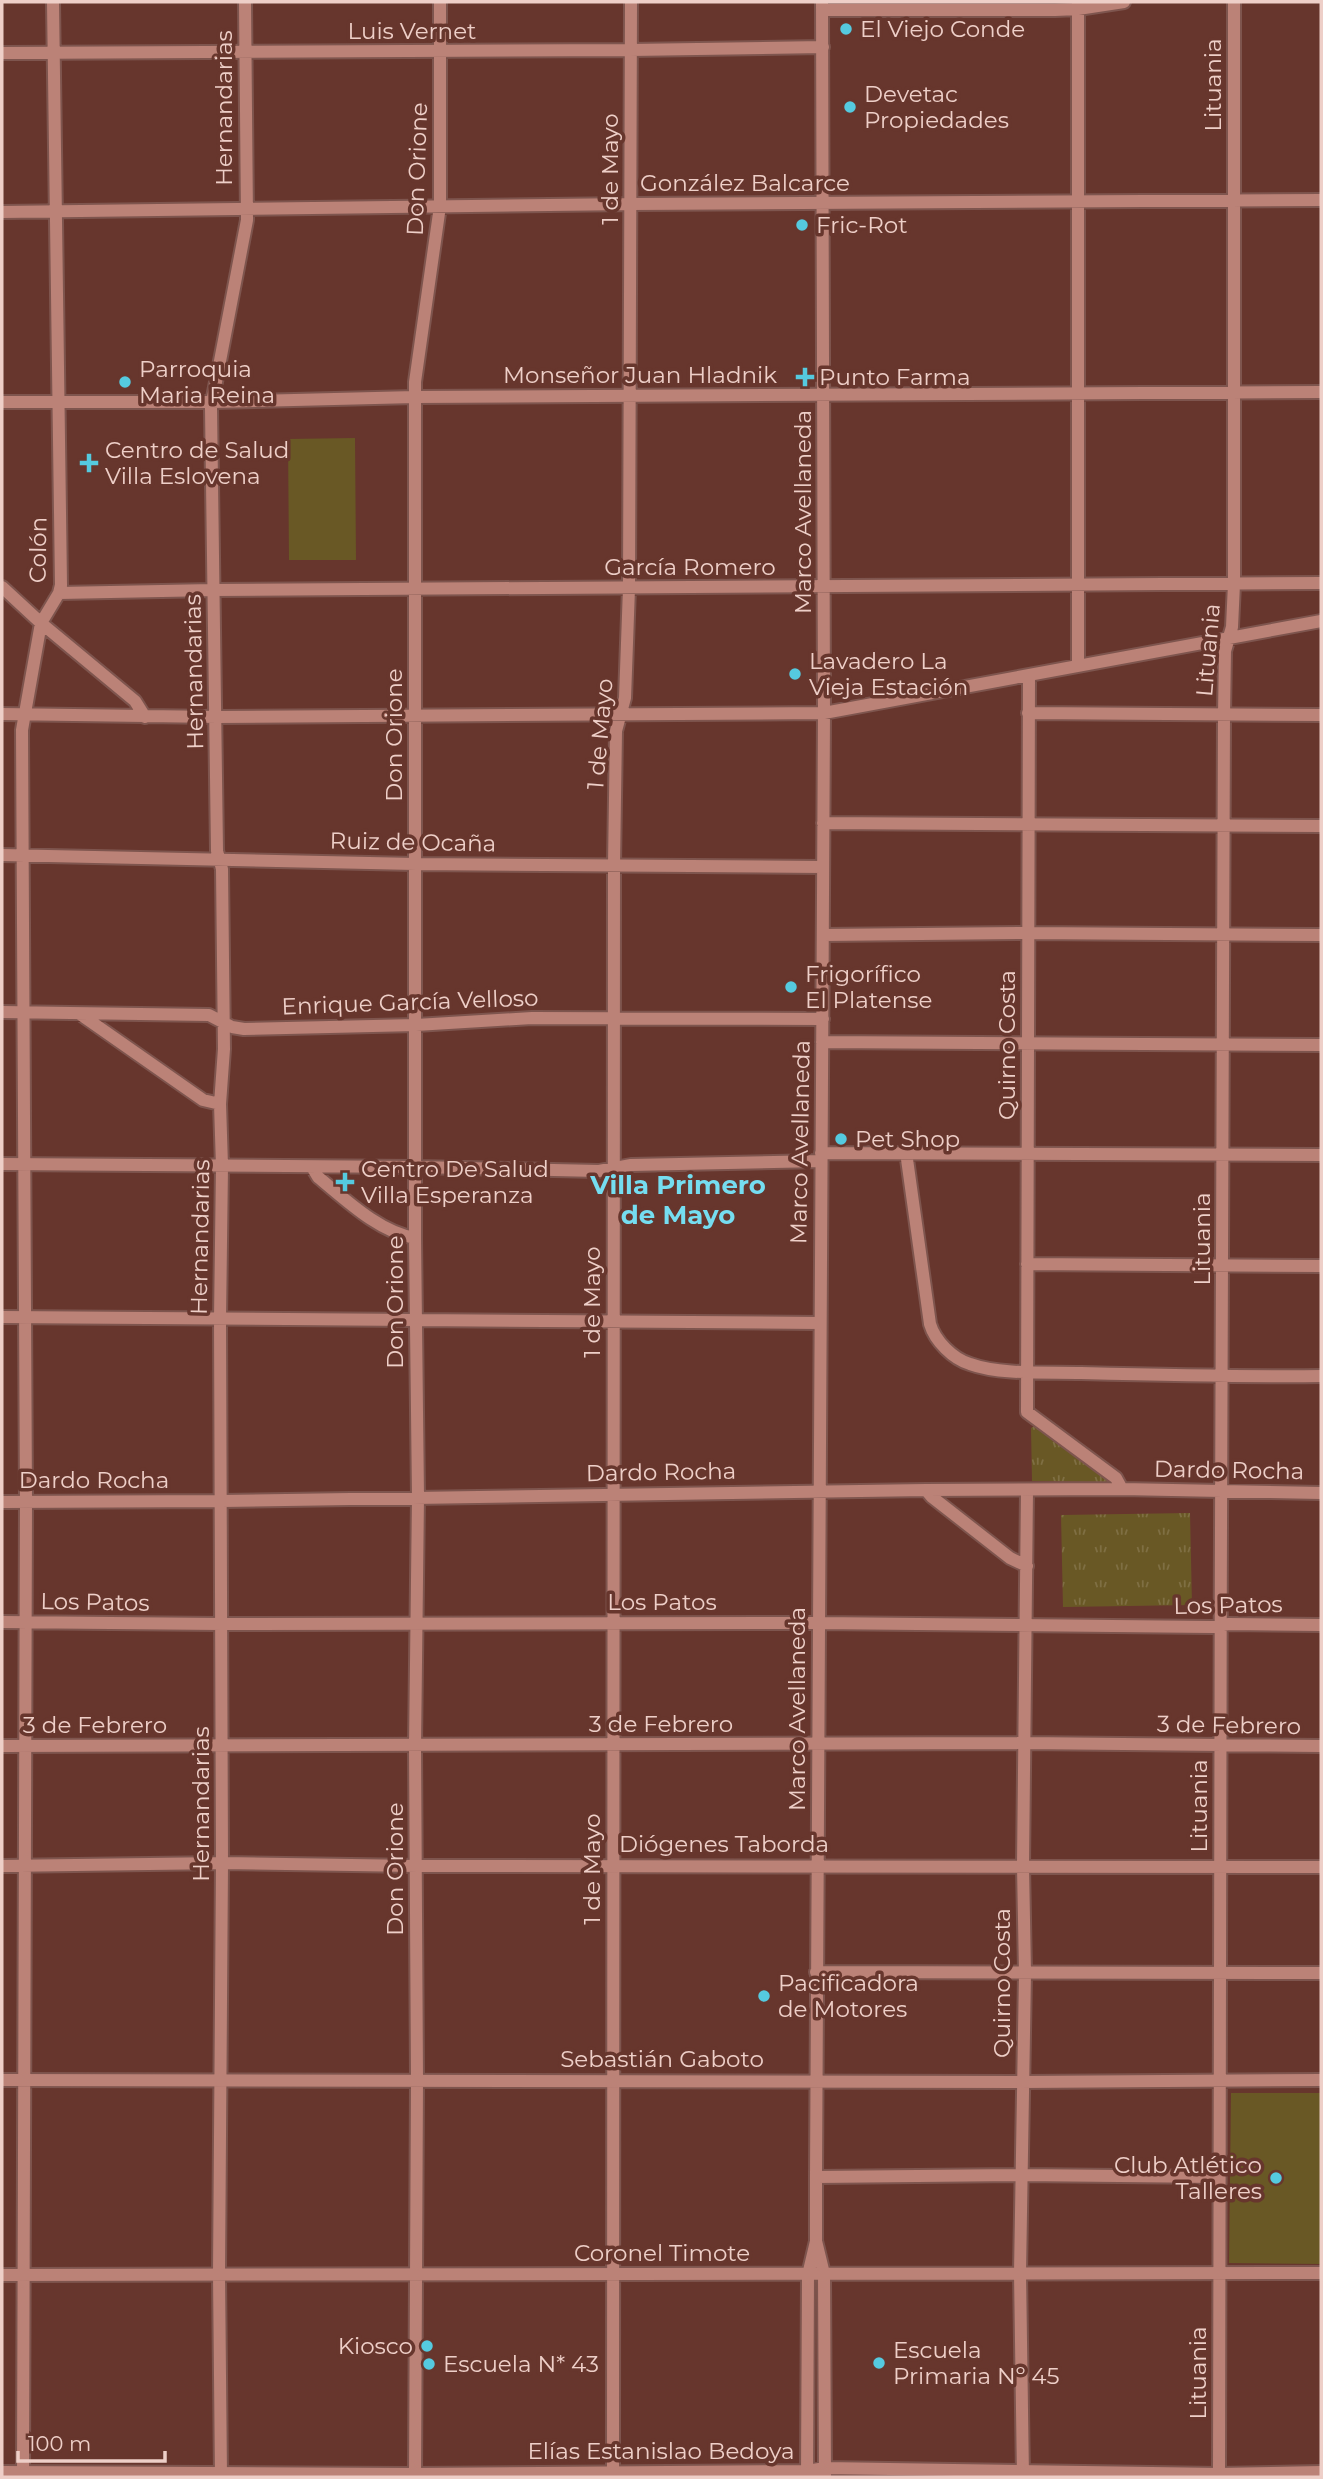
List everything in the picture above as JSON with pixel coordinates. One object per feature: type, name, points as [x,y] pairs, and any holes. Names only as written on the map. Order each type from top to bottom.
[{"type":"street","name":"Colón","points":[[23,2475],[26,1501],[23,714],[41,623],[59,593],[52,2]]},
{"type":"street","name":"Hernandarias","points":[[221,2475],[220,1104],[224,1049],[220,860],[217,851],[212,402],[246,230],[245,2]]},
{"type":"street","name":"Don Orione","points":[[415,2475],[415,1746],[418,1497],[415,1320],[415,382],[440,206],[440,2]]},
{"type":"street","name":"1 de Mayo","points":[[613,2475],[614,865],[616,731],[625,698],[629,588],[631,2]]},
{"type":"street","points":[[823,6],[1078,5],[1124,2]]},
{"type":"street","name":"Lituania","points":[[1219,2475],[1217,2177],[1223,1377],[1224,715],[1225,651],[1232,627],[1234,584],[1234,2]]},
{"type":"street","points":[[1078,5],[1078,665]]},
{"type":"street","name":"Marco Avellaneda","points":[[807,2474],[808,2275],[816,2241],[817,2177],[815,2080],[824,713],[823,6]]},
{"type":"street","name":"Luis Vernet","points":[[2,53],[823,47]]},
{"type":"street","name":"González Balcarce","points":[[2,212],[631,204],[1321,200]]},
{"type":"street","name":"Monseñor Juan Hladnik","points":[[2,402],[1321,392]]},
{"type":"street","name":"García Romero","points":[[59,593],[1321,583]]},
{"type":"street","points":[[2,587],[135,701],[145,717]]},
{"type":"street","points":[[2,714],[217,717],[824,713],[1321,621]]},
{"type":"street","name":"Quirno Costa","points":[[1029,677],[1027,1412],[1116,1478],[1122,1489]]},
{"type":"street","points":[[1028,713],[1321,715]]},
{"type":"street","points":[[823,823],[1321,826]]},
{"type":"street","name":"Ruiz de Ocaña","points":[[2,855],[823,867]]},
{"type":"street","points":[[823,935],[1321,935]]},
{"type":"street","name":"Enrique García Velloso","points":[[2,1012],[209,1015],[232,1027],[244,1029],[416,1026],[532,1018],[823,1018]]},
{"type":"street","points":[[79,1014],[203,1100],[220,1104]]},
{"type":"street","points":[[822,1042],[1321,1045]]},
{"type":"street","points":[[2,1164],[613,1170],[631,1165],[906,1152],[1028,1155],[1321,1155]]},
{"type":"street","points":[[906,1152],[933,1335],[956,1356],[970,1364],[1027,1371],[1223,1377],[1321,1376]]},
{"type":"street","points":[[312,1167],[318,1177],[374,1220],[401,1236],[415,1238]]},
{"type":"street","points":[[1027,1264],[1321,1266]]},
{"type":"street","points":[[2,1317],[819,1323]]},
{"type":"street","name":"Dardo Rocha","points":[[2,1502],[926,1490],[1122,1489],[1321,1493]]},
{"type":"street","points":[[926,1490],[1010,1558],[1027,1566]]},
{"type":"street","name":"Quirno Costa","points":[[1023,2475],[1020,2273],[1025,1973],[1023,1866],[1027,1490]]},
{"type":"street","name":"Los Patos","points":[[2,1622],[1321,1625]]},
{"type":"street","name":"3 de Febrero","points":[[2,1746],[1024,1743],[1321,1746]]},
{"type":"street","name":"Diógenes Taborda","points":[[2,1866],[222,1863],[416,1866],[1321,1867]]},
{"type":"street","points":[[816,1972],[1321,1973]]},
{"type":"street","name":"Sebastián Gaboto","points":[[2,2080],[1321,2080]]},
{"type":"street","points":[[817,2177],[1217,2177]]},
{"type":"street","name":"Marco Avellaneda","points":[[816,2241],[824,2274],[825,2473]]},
{"type":"street","name":"Coronel Timote","points":[[2,2275],[1321,2273]]},
{"type":"street","name":"Elías Estanislao Bedoya","points":[[2,2472],[23,2475],[1219,2475],[1321,2472]]},
{"type":"green space","points":[[355,438],[356,560],[289,560],[288,439]]},
{"type":"green space","points":[[1036,1425],[1108,1478],[1107,1482],[1032,1481],[1031,1428]]},
{"type":"green space","points":[[1190,1513],[1192,1605],[1063,1607],[1061,1515]]},
{"type":"green space","name":"Club Atlético Talleres","points":[[1231,2093],[1321,2093],[1321,2264],[1229,2263]]},
{"type":"place","name":"El Viejo Conde","points":[[846,29]]},
{"type":"place","name":"Devetac Propiedades","points":[[850,107]]},
{"type":"place","name":"Fric-Rot","points":[[802,225]]},
{"type":"place","name":"Punto Farma","points":[[805,377]]},
{"type":"place","name":"Parroquia Maria Reina","points":[[125,382]]},
{"type":"place","name":"Centro de Salud Villa Eslovena","points":[[89,463]]},
{"type":"place","name":"Lavadero La Vieja Estación","points":[[795,674]]},
{"type":"place","name":"Frigorífico El Platense","points":[[791,987]]},
{"type":"place","name":"Pet Shop","points":[[841,1139]]},
{"type":"place","name":"Centro De Salud Villa Esperanza","points":[[345,1182]]},
{"type":"place","name":"Pacificadora de Motores","points":[[764,1996]]},
{"type":"place","name":"Club Atlético Talleres","points":[[1276,2178]]},
{"type":"place","name":"Kiosco","points":[[427,2346]]},
{"type":"place","name":"Escuela Primaria Nº 45","points":[[879,2363]]},
{"type":"place","name":"Escuela N* 43","points":[[429,2364]]},
{"type":"district","name":"Villa Primero de Mayo","points":[[678,1200]]}]
